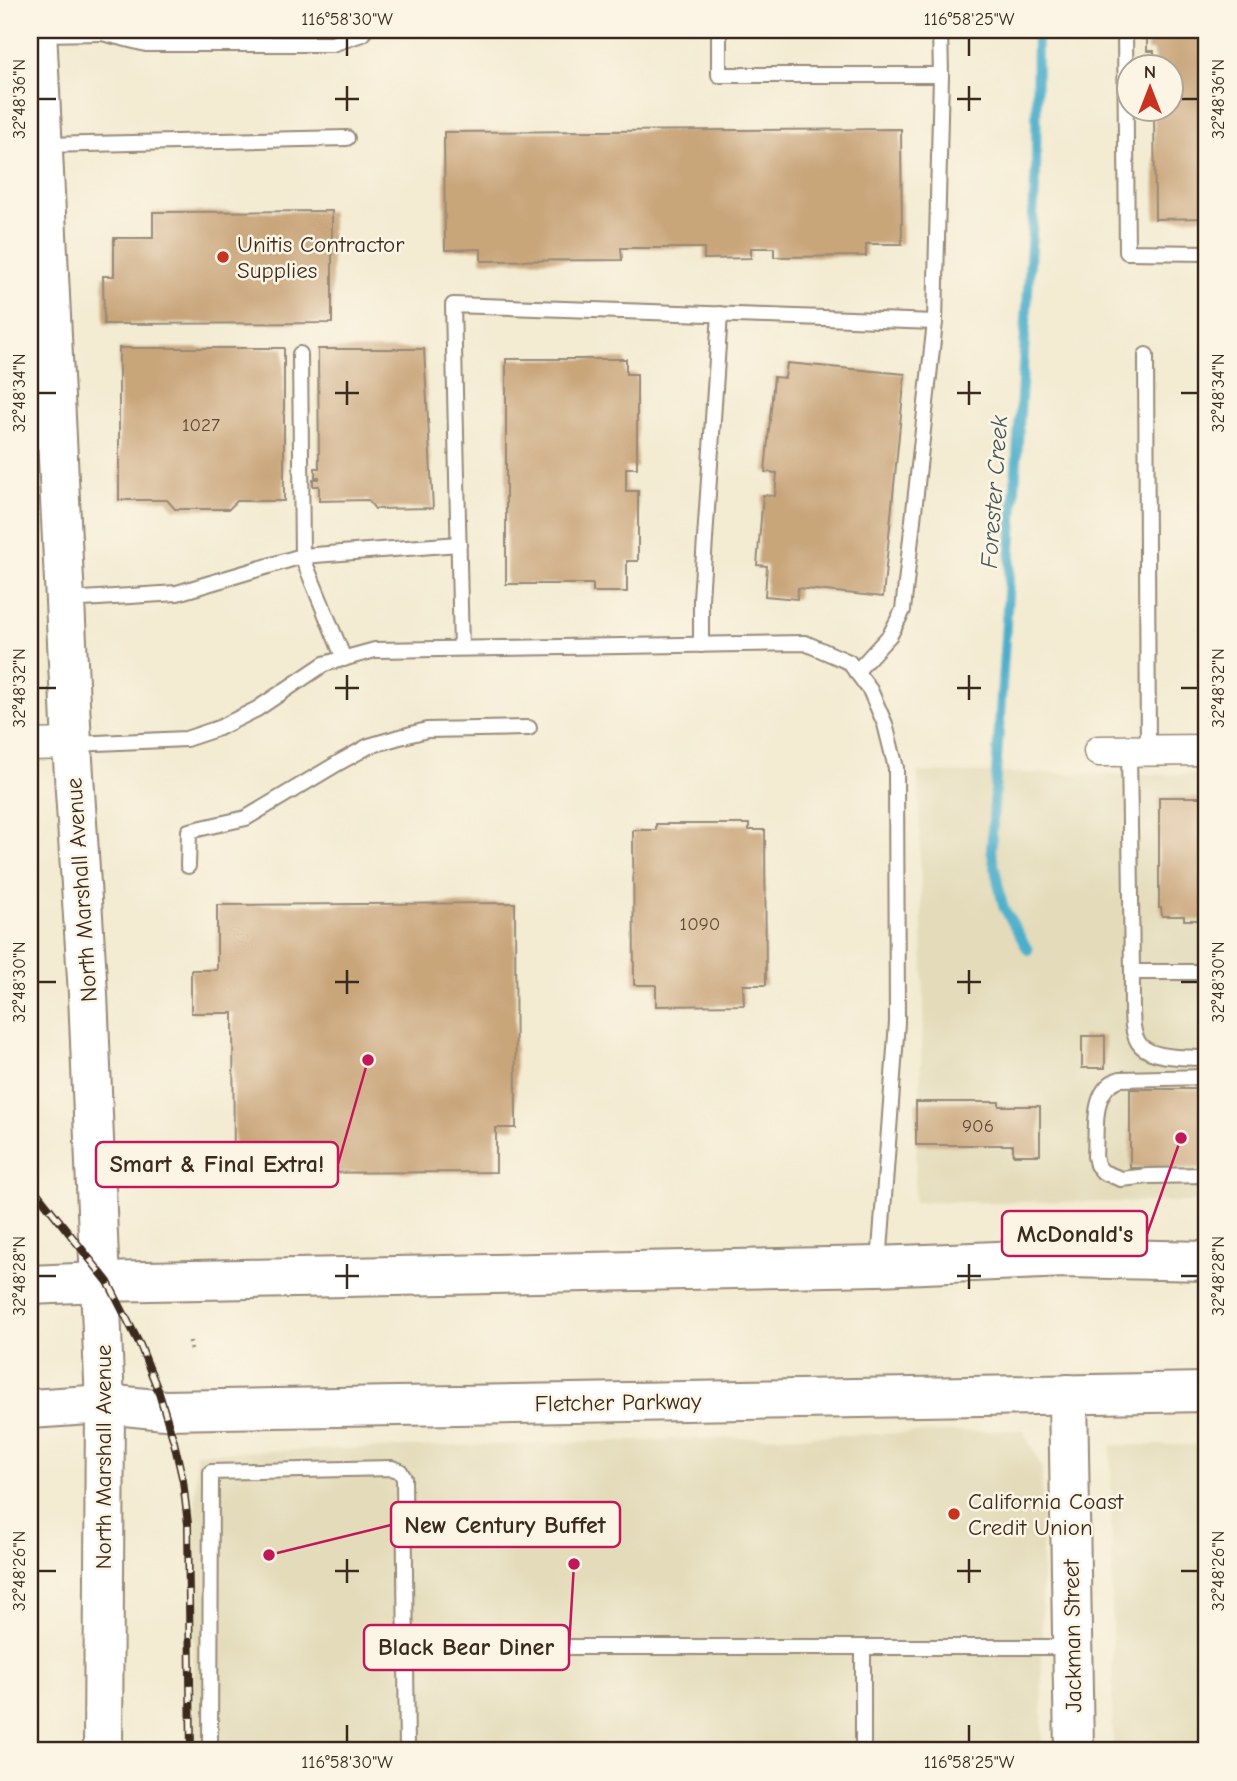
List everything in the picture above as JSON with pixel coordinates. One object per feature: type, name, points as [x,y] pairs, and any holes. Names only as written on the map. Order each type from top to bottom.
[{"type":"main road","name":"North Marshall Avenue","points":[[37,32],[43,145],[43,441],[65,600],[88,994],[105,1405],[103,1751]]},
{"type":"main road","points":[[30,1285],[878,1266],[1066,1258],[1207,1261]]},
{"type":"main road","name":"Fletcher Parkway","points":[[30,1409],[105,1405],[165,1410],[1207,1392]]},
{"type":"main road","name":"Jackman Street","points":[[1068,1394],[1074,1751]]},
{"type":"street","points":[[30,745],[72,744]]},
{"type":"street","points":[[1099,751],[1207,750]]},
{"type":"lane","points":[[37,32],[102,31],[146,44],[331,44],[362,34],[365,30]]},
{"type":"lane","points":[[719,30],[719,75],[941,75]]},
{"type":"lane","points":[[856,672],[890,635],[903,610],[935,322],[940,30]]},
{"type":"lane","points":[[1125,30],[1127,252],[1207,253]]},
{"type":"lane","points":[[43,145],[347,138]]},
{"type":"lane","points":[[461,648],[453,305],[935,322]]},
{"type":"lane","points":[[701,645],[701,599],[720,314]]},
{"type":"lane","points":[[300,354],[302,556],[344,659]]},
{"type":"lane","points":[[1146,355],[1132,1027],[1135,1039],[1150,1053],[1165,1057],[1207,1058]]},
{"type":"lane","points":[[65,600],[177,593],[302,556],[459,544]]},
{"type":"lane","points":[[72,744],[186,739],[219,728],[257,709],[324,664],[375,650],[805,643],[849,662],[870,690],[885,724],[896,768],[897,1022],[878,1266]]},
{"type":"lane","points":[[188,866],[189,831],[246,818],[369,746],[427,730],[529,728]]},
{"type":"lane","points":[[1132,972],[1207,972]]},
{"type":"lane","points":[[1207,1077],[1112,1081],[1099,1099],[1095,1156],[1097,1165],[1103,1172],[1121,1179],[1207,1175]]},
{"type":"lane","points":[[210,1751],[211,1472],[392,1468],[400,1471],[404,1478],[407,1751]]},
{"type":"lane","points":[[406,1647],[1072,1647]]},
{"type":"lane","points":[[863,1647],[863,1751]]},
{"type":"path","points":[[190,1341],[191,1351]]},
{"type":"shaded area","points":[[918,772],[1207,775],[1207,1202],[914,1202],[924,1004]]},
{"type":"shaded area","points":[[1023,1430],[1042,1468],[1042,1751],[193,1751],[196,1453]]},
{"type":"shaded area","points":[[1111,1445],[1207,1445],[1207,1751],[1113,1751]]},
{"type":"building","points":[[1142,30],[1207,30],[1207,218],[1155,219],[1154,122],[1184,122],[1184,52],[1147,51],[1147,39],[1142,39]]},
{"type":"building","points":[[901,129],[902,244],[866,244],[866,256],[774,257],[774,248],[751,248],[751,258],[704,259],[704,248],[621,248],[622,260],[481,261],[481,249],[445,250],[444,132]]},
{"type":"building","name":"Unitis Contractor Supplies","points":[[332,211],[332,323],[104,324],[103,276],[114,276],[114,238],[153,238],[153,212]]},
{"type":"building","points":[[119,348],[284,348],[284,501],[237,501],[229,509],[175,509],[167,500],[119,500]]},
{"type":"building","points":[[318,349],[424,349],[433,508],[375,509],[368,500],[319,501],[319,486],[313,486],[313,479],[319,479],[315,477],[315,468],[319,468]]},
{"type":"building","points":[[506,359],[626,359],[626,374],[637,374],[637,468],[626,468],[626,491],[638,491],[638,561],[627,561],[627,592],[593,592],[593,584],[506,584]]},
{"type":"building","points":[[787,363],[905,374],[883,597],[798,588],[797,599],[765,596],[767,566],[757,565],[763,495],[775,496],[777,473],[765,472],[774,377],[785,378]]},
{"type":"building","points":[[1159,797],[1207,797],[1207,920],[1162,916],[1159,908]]},
{"type":"building","points":[[656,824],[749,824],[749,830],[765,830],[766,985],[743,985],[744,1005],[656,1006],[656,985],[634,985],[633,830],[656,830]]},
{"type":"building","points":[[515,903],[516,1128],[496,1128],[496,1172],[234,1173],[233,1013],[191,1013],[191,970],[217,970],[217,905]]},
{"type":"building","points":[[1082,1036],[1105,1036],[1105,1068],[1082,1068]]},
{"type":"building","points":[[1130,1089],[1207,1089],[1207,1168],[1130,1168]]},
{"type":"building","points":[[916,1102],[999,1102],[999,1106],[1040,1106],[1040,1155],[1013,1155],[1013,1145],[916,1145]]},
{"type":"waterway","name":"Forester Creek","points":[[1028,950],[1003,906],[991,850],[1036,170],[1037,30]]},
{"type":"tram line","points":[[30,1543],[36,1751]]},
{"type":"railway","points":[[30,1184],[108,1282],[140,1345],[158,1390],[174,1442],[183,1481],[188,1524],[191,1751]]},
{"type":"place","name":"Unitis Contractor Supplies","points":[[223,257]]},
{"type":"place","name":"Smart & Final Extra!","points":[[368,1060]]},
{"type":"place","name":"McDonald's","points":[[1181,1138]]},
{"type":"place","name":"California Coast Credit Union","points":[[954,1514]]},
{"type":"place","name":"New Century Buffet","points":[[269,1555]]},
{"type":"place","name":"Black Bear Diner","points":[[574,1564]]}]
